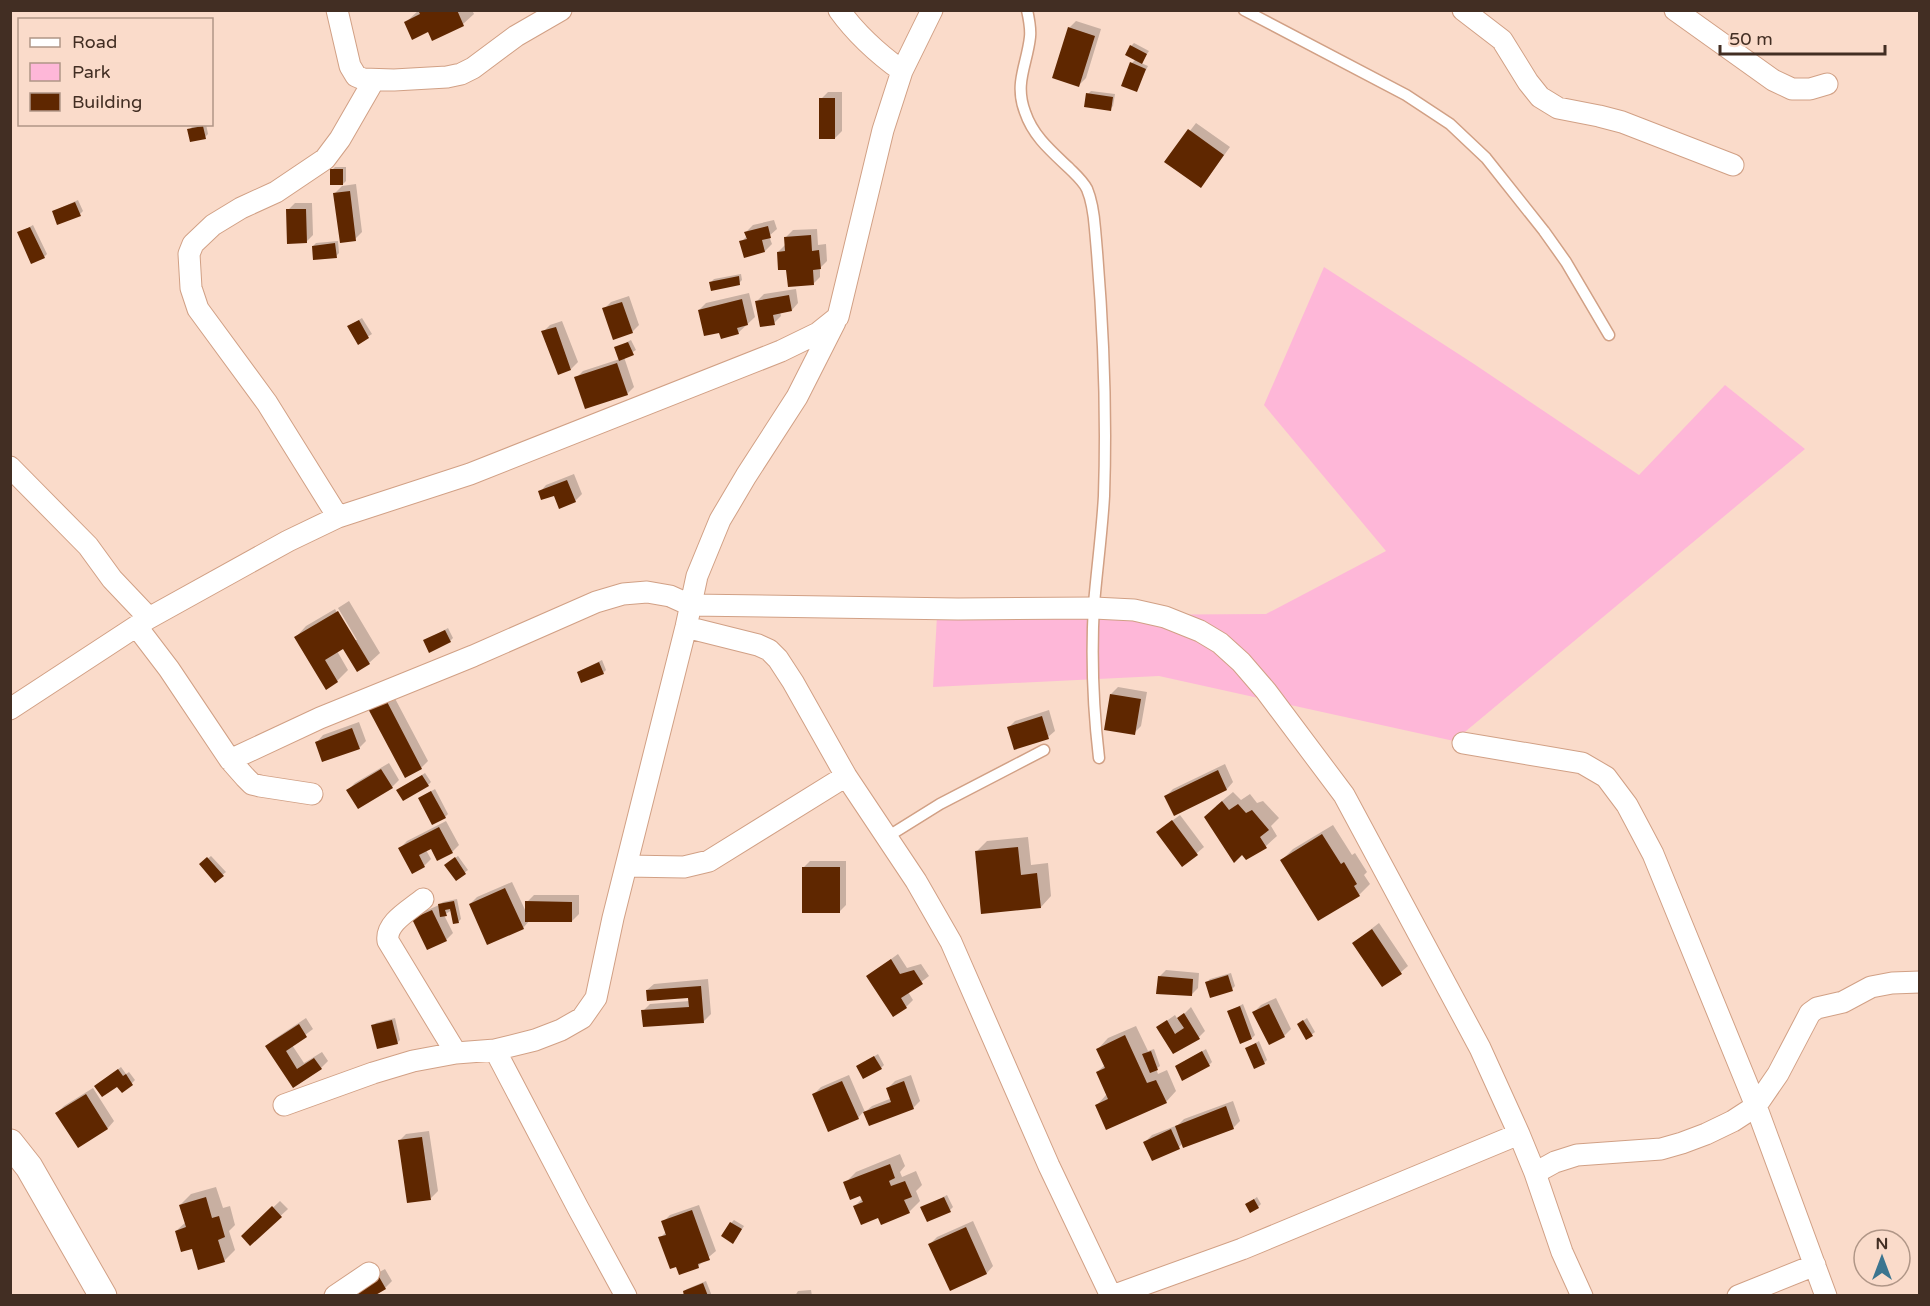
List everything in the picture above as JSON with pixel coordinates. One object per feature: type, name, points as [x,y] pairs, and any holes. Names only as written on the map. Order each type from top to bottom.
[{"type":"street","points":[[337,10],[350,66],[356,76],[374,80],[447,77],[461,74],[473,68],[516,36],[561,10]]},
{"type":"street","points":[[839,10],[852,29],[902,71]]},
{"type":"street","points":[[284,1105],[373,1072],[413,1060],[495,1050],[535,1040],[561,1030],[582,1018],[596,998],[613,918],[697,576],[720,520],[797,397],[838,316],[847,288],[870,182],[902,71],[932,10]]},
{"type":"street","points":[[1463,10],[1502,40],[1540,97],[1558,108],[1622,123],[1733,165]]},
{"type":"street","points":[[1675,10],[1773,80],[1792,89],[1810,89],[1827,84]]},
{"type":"street","points":[[338,517],[267,403],[198,309],[191,288],[189,254],[193,244],[213,225],[241,208],[276,192],[325,159],[374,80]]},
{"type":"street","points":[[10,709],[143,623],[288,541],[338,517],[470,474],[781,351],[818,333],[838,316]]},
{"type":"street","points":[[10,467],[88,546],[143,623],[169,669],[231,760],[252,783],[312,794]]},
{"type":"street","points":[[231,760],[320,718],[473,656],[596,602],[622,594],[647,592],[670,596],[690,605],[958,609],[1094,608],[1134,610],[1165,617],[1200,631],[1220,643],[1241,662],[1266,691],[1344,795],[1480,1048],[1520,1134],[1562,1252],[1582,1296]]},
{"type":"street","points":[[686,627],[770,650],[793,682],[846,776],[916,881],[951,942],[1049,1166],[1111,1296],[1242,1249],[1520,1134]]},
{"type":"street","points":[[1463,743],[1582,763],[1606,777],[1627,805],[1653,855],[1756,1106],[1826,1296]]},
{"type":"street","points":[[627,866],[684,867],[709,861],[846,776]]},
{"type":"street","points":[[423,899],[390,926],[387,934],[388,941],[456,1053]]},
{"type":"street","points":[[1535,1173],[1555,1162],[1577,1155],[1661,1149],[1706,1134],[1733,1121],[1756,1106],[1778,1074],[1810,1013],[1817,1008],[1843,1002],[1871,987],[1892,983],[1920,982]]},
{"type":"street","points":[[495,1050],[626,1296]]},
{"type":"street","points":[[10,1143],[29,1167],[103,1296]]},
{"type":"street","points":[[1738,1296],[1815,1265]]},
{"type":"street","points":[[335,1296],[369,1274]]},
{"type":"lane","points":[[1027,10],[1030,38],[1020,83],[1020,98],[1024,111],[1040,141],[1081,180],[1087,189],[1095,226],[1100,305],[1104,456],[1104,498],[1094,608],[1094,717],[1099,758]]},
{"type":"lane","points":[[1244,10],[1406,95],[1450,124],[1486,158],[1544,231],[1566,262],[1609,335]]},
{"type":"lane","points":[[888,837],[940,804],[1044,750]]},
{"type":"green space","points":[[1324,267],[1639,475],[1725,385],[1805,449],[1454,741],[1159,676],[933,687],[937,616],[1266,614],[1386,551],[1264,405]]},
{"type":"building","points":[[418,10],[457,10],[464,26],[432,41],[428,32],[412,40],[404,22],[420,14]]},
{"type":"building","points":[[1068,27],[1095,36],[1079,87],[1052,78]]},
{"type":"building","points":[[1130,45],[1147,54],[1142,64],[1125,55]]},
{"type":"building","points":[[1130,62],[1146,69],[1137,92],[1121,86]]},
{"type":"building","points":[[1086,93],[1113,97],[1111,111],[1084,107]]},
{"type":"building","points":[[819,98],[835,98],[835,139],[819,139]]},
{"type":"building","points":[[203,126],[206,139],[190,142],[187,129]]},
{"type":"building","points":[[1188,129],[1224,155],[1201,188],[1164,162]]},
{"type":"building","points":[[330,169],[343,169],[343,185],[330,185]]},
{"type":"building","points":[[350,191],[356,241],[340,243],[333,193]]},
{"type":"building","points":[[75,202],[81,216],[57,225],[52,211]]},
{"type":"building","points":[[286,209],[306,209],[307,243],[287,244]]},
{"type":"building","points":[[768,226],[771,238],[762,240],[765,252],[744,258],[739,241],[747,239],[744,232]]},
{"type":"building","points":[[30,227],[45,258],[31,264],[17,232]]},
{"type":"building","points":[[811,235],[812,251],[819,250],[821,269],[813,270],[814,285],[788,287],[786,270],[778,270],[777,252],[785,251],[784,237]]},
{"type":"building","points":[[335,243],[337,258],[313,260],[312,246]]},
{"type":"building","points":[[739,276],[740,285],[711,291],[709,282]]},
{"type":"building","points":[[789,295],[792,311],[773,315],[775,325],[760,327],[755,301]]},
{"type":"building","points":[[742,299],[748,325],[737,328],[739,334],[721,339],[719,333],[704,336],[698,310]]},
{"type":"building","points":[[622,302],[633,333],[613,340],[602,308]]},
{"type":"building","points":[[359,320],[369,338],[358,345],[347,326]]},
{"type":"building","points":[[556,327],[571,370],[558,375],[541,331]]},
{"type":"building","points":[[628,342],[634,355],[619,361],[614,347]]},
{"type":"building","points":[[617,363],[628,395],[585,409],[574,377]]},
{"type":"building","points":[[567,480],[576,502],[559,509],[554,496],[541,500],[538,491]]},
{"type":"building","points":[[338,611],[370,664],[357,672],[343,649],[325,660],[338,682],[326,690],[294,637]]},
{"type":"building","points":[[445,630],[451,642],[429,653],[423,640]]},
{"type":"building","points":[[599,662],[604,674],[581,683],[577,672]]},
{"type":"building","points":[[383,694],[422,769],[405,778],[365,703]]},
{"type":"building","points":[[1110,694],[1141,699],[1135,735],[1104,730]]},
{"type":"building","points":[[1042,716],[1049,739],[1014,750],[1007,727]]},
{"type":"building","points":[[352,728],[360,749],[322,762],[315,742]]},
{"type":"building","points":[[381,769],[393,788],[358,809],[346,790]]},
{"type":"building","points":[[1218,770],[1227,790],[1174,816],[1164,796]]},
{"type":"building","points":[[422,775],[429,786],[403,801],[396,790]]},
{"type":"building","points":[[431,791],[446,818],[432,825],[418,798]]},
{"type":"building","points":[[1222,801],[1229,810],[1238,804],[1246,813],[1252,810],[1269,830],[1260,837],[1267,848],[1246,860],[1242,855],[1234,863],[1204,817]]},
{"type":"building","points":[[1172,820],[1198,855],[1182,867],[1156,832]]},
{"type":"building","points":[[439,827],[453,853],[437,861],[431,849],[419,855],[425,867],[412,874],[398,848]]},
{"type":"building","points":[[1322,834],[1341,864],[1344,862],[1357,884],[1354,886],[1360,896],[1318,921],[1280,860]]},
{"type":"building","points":[[1018,847],[1021,875],[1037,873],[1041,908],[981,914],[975,851]]},
{"type":"building","points":[[207,857],[224,876],[215,883],[199,864]]},
{"type":"building","points":[[455,857],[466,874],[456,881],[444,865]]},
{"type":"building","points":[[802,867],[840,867],[840,913],[802,913]]},
{"type":"building","points":[[505,888],[524,929],[487,945],[469,904]]},
{"type":"building","points":[[454,901],[459,923],[453,924],[450,909],[445,910],[447,916],[440,917],[438,904]]},
{"type":"building","points":[[525,901],[572,902],[572,922],[525,922]]},
{"type":"building","points":[[432,910],[447,941],[427,950],[412,919]]},
{"type":"building","points":[[1372,929],[1402,974],[1382,987],[1352,943]]},
{"type":"building","points":[[891,959],[900,974],[914,970],[923,984],[901,998],[907,1008],[893,1017],[866,976]]},
{"type":"building","points":[[1228,975],[1233,991],[1210,998],[1205,982]]},
{"type":"building","points":[[1158,976],[1193,979],[1192,996],[1156,994]]},
{"type":"building","points":[[701,986],[704,1023],[643,1027],[641,1010],[689,1007],[688,998],[647,1001],[646,990]]},
{"type":"building","points":[[1269,1004],[1285,1037],[1269,1045],[1252,1012]]},
{"type":"building","points":[[1240,1006],[1252,1039],[1240,1044],[1227,1011]]},
{"type":"building","points":[[1184,1013],[1200,1039],[1173,1054],[1156,1027],[1167,1020],[1175,1034],[1184,1028],[1177,1018]]},
{"type":"building","points":[[392,1020],[398,1044],[377,1049],[371,1025]]},
{"type":"building","points":[[1303,1020],[1313,1036],[1306,1040],[1297,1024]]},
{"type":"building","points":[[299,1024],[307,1037],[286,1051],[297,1069],[314,1058],[322,1069],[293,1088],[265,1046]]},
{"type":"building","points":[[1125,1035],[1147,1083],[1156,1080],[1167,1103],[1106,1130],[1095,1105],[1108,1099],[1096,1072],[1105,1068],[1096,1049]]},
{"type":"building","points":[[1256,1043],[1265,1064],[1254,1069],[1245,1048]]},
{"type":"building","points":[[1151,1051],[1158,1070],[1150,1073],[1142,1054]]},
{"type":"building","points":[[1202,1051],[1210,1066],[1182,1081],[1175,1066]]},
{"type":"building","points":[[874,1056],[882,1069],[863,1079],[856,1066]]},
{"type":"building","points":[[118,1069],[123,1076],[126,1074],[133,1085],[122,1093],[117,1087],[102,1097],[94,1086]]},
{"type":"building","points":[[842,1081],[859,1119],[828,1132],[812,1094]]},
{"type":"building","points":[[904,1081],[914,1109],[869,1126],[863,1112],[891,1102],[886,1088]]},
{"type":"building","points":[[86,1094],[108,1129],[78,1148],[55,1113]]},
{"type":"building","points":[[1226,1106],[1234,1129],[1183,1148],[1175,1126]]},
{"type":"building","points":[[1171,1129],[1180,1149],[1152,1161],[1143,1142]]},
{"type":"building","points":[[422,1137],[431,1200],[407,1203],[398,1140]]},
{"type":"building","points":[[890,1164],[895,1178],[889,1181],[891,1186],[905,1181],[912,1197],[904,1200],[910,1213],[881,1225],[878,1218],[861,1225],[853,1206],[863,1202],[860,1196],[850,1200],[843,1182]]},
{"type":"building","points":[[206,1197],[212,1218],[219,1216],[225,1237],[218,1240],[225,1262],[198,1270],[192,1249],[181,1252],[175,1231],[186,1227],[179,1205]]},
{"type":"building","points":[[944,1197],[951,1212],[927,1222],[920,1207]]},
{"type":"building","points":[[1254,1199],[1259,1208],[1250,1213],[1245,1204]]},
{"type":"building","points":[[272,1206],[282,1217],[250,1246],[241,1236]]},
{"type":"building","points":[[692,1210],[710,1260],[698,1264],[699,1268],[679,1275],[676,1267],[670,1269],[658,1237],[666,1235],[661,1221]]},
{"type":"building","points":[[730,1222],[742,1229],[733,1244],[721,1236]]},
{"type":"building","points":[[966,1227],[987,1274],[950,1291],[928,1244]]},
{"type":"building","points":[[378,1275],[386,1289],[374,1296],[349,1296]]},
{"type":"building","points":[[703,1283],[708,1296],[684,1296],[683,1291]]}]
